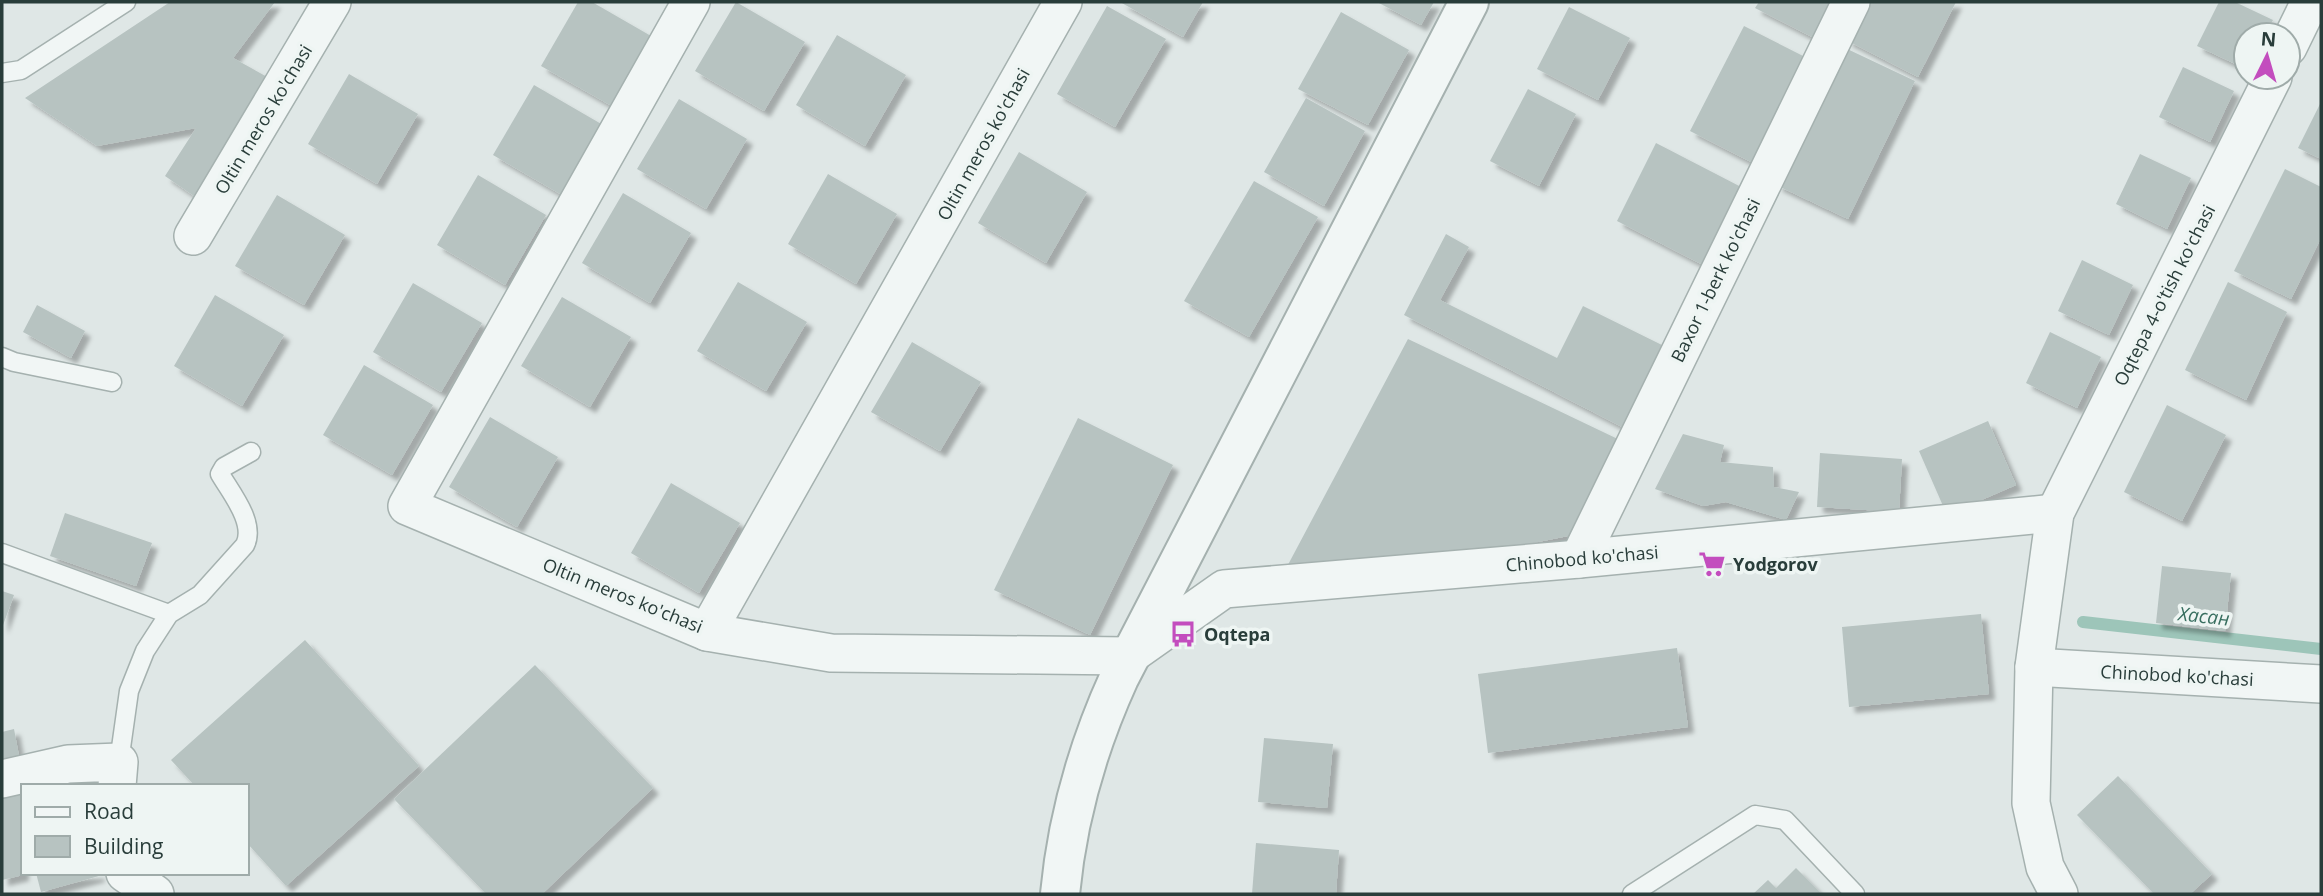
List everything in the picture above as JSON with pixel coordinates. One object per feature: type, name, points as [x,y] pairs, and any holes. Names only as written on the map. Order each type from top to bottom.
[{"type":"street","name":"Oltin meros ko'chasi","points":[[193,236],[332,2]]},
{"type":"street","name":"Oltin meros ko'chasi","points":[[691,2],[407,506],[707,632],[1063,2]]},
{"type":"street","points":[[1060,894],[1067,846],[1082,779],[1100,723],[1129,656],[1469,2]]},
{"type":"street","name":"Baxor 1-berk ko'chasi","points":[[1579,559],[1851,2]]},
{"type":"street","points":[[2301,21],[2310,2]]},
{"type":"street","name":"Oqtepa 4-o'tish ko'chasi","points":[[2059,894],[2045,867],[2031,803],[2034,667],[2055,513],[2266,91]]},
{"type":"street","name":"Chinobod ko'chasi","points":[[1129,656],[1224,590],[2055,513]]},
{"type":"street","points":[[707,632],[831,653],[1129,656]]},
{"type":"street","name":"Chinobod ko'chasi","points":[[2034,667],[2321,684]]},
{"type":"street","points":[[2,779],[68,764],[118,774]]},
{"type":"street","points":[[126,875],[155,894]]},
{"type":"lane","points":[[2,73],[21,70],[126,2]]},
{"type":"lane","points":[[2,358],[112,382]]},
{"type":"lane","points":[[118,774],[129,691],[145,651],[169,614],[200,595],[246,545],[249,538],[249,526],[220,474],[224,467],[251,452]]},
{"type":"lane","points":[[2,553],[169,614]]},
{"type":"lane","points":[[1632,894],[1755,815],[1785,820],[1855,894]]},
{"type":"building","points":[[170,2],[275,2],[233,58],[278,83],[197,198],[165,176],[196,128],[97,146],[25,98]]},
{"type":"building","points":[[578,2],[592,2],[651,36],[610,105],[541,66]]},
{"type":"building","points":[[736,2],[805,42],[764,111],[695,71]]},
{"type":"building","points":[[1120,2],[1203,2],[1183,37]]},
{"type":"building","points":[[1377,2],[1434,2],[1421,25]]},
{"type":"building","points":[[1759,2],[1836,2],[1816,39],[1755,8]]},
{"type":"building","points":[[1866,2],[1956,2],[1918,77],[1846,40]]},
{"type":"building","points":[[2219,2],[2235,2],[2273,20],[2232,21],[2232,62],[2197,46]]},
{"type":"building","points":[[1107,6],[1166,39],[1115,127],[1057,94]]},
{"type":"building","points":[[1569,7],[1630,38],[1598,100],[1537,69]]},
{"type":"building","points":[[1341,12],[1409,50],[1368,125],[1298,89]]},
{"type":"building","points":[[1744,26],[1805,57],[1751,162],[1690,131]]},
{"type":"building","points":[[837,35],[906,75],[865,146],[796,105]]},
{"type":"building","points":[[1843,47],[1915,81],[1848,219],[1776,185]]},
{"type":"building","points":[[2183,67],[2234,91],[2210,142],[2159,117]]},
{"type":"building","points":[[349,74],[418,114],[377,184],[308,144]]},
{"type":"building","points":[[534,85],[603,125],[562,195],[493,155]]},
{"type":"building","points":[[1528,89],[1576,114],[1539,186],[1490,161]]},
{"type":"building","points":[[1306,98],[1365,131],[1324,206],[1264,172]]},
{"type":"building","points":[[679,99],[747,139],[706,209],[637,169]]},
{"type":"building","points":[[2321,102],[2321,159],[2298,148]]},
{"type":"building","points":[[1656,143],[1745,189],[1705,266],[1617,221]]},
{"type":"building","points":[[1019,152],[1087,192],[1046,263],[978,223]]},
{"type":"building","points":[[2140,154],[2191,178],[2167,229],[2116,204]]},
{"type":"building","points":[[2285,169],[2321,187],[2321,238],[2291,299],[2234,271]]},
{"type":"building","points":[[828,174],[897,214],[856,284],[788,244]]},
{"type":"building","points":[[478,175],[546,215],[505,285],[437,245]]},
{"type":"building","points":[[1254,181],[1318,217],[1249,337],[1184,301]]},
{"type":"building","points":[[623,193],[691,233],[650,303],[582,263]]},
{"type":"building","points":[[277,195],[345,235],[304,305],[235,266]]},
{"type":"building","points":[[1446,234],[1469,247],[1440,300],[1557,358],[1583,306],[1670,349],[1628,430],[1404,315]]},
{"type":"building","points":[[2082,260],[2133,285],[2109,335],[2058,311]]},
{"type":"building","points":[[738,282],[807,322],[766,391],[697,351]]},
{"type":"building","points":[[2228,282],[2287,312],[2246,400],[2185,370]]},
{"type":"building","points":[[413,283],[482,323],[441,392],[373,352]]},
{"type":"building","points":[[215,295],[284,335],[242,406],[174,366]]},
{"type":"building","points":[[562,297],[631,337],[590,407],[521,366]]},
{"type":"building","points":[[37,305],[85,331],[71,358],[23,332]]},
{"type":"building","points":[[2050,332],[2101,357],[2077,408],[2026,383]]},
{"type":"building","points":[[1408,339],[1624,442],[1583,533],[1533,543],[1282,576]]},
{"type":"building","points":[[912,342],[981,382],[940,451],[871,412]]},
{"type":"building","points":[[364,365],[433,405],[392,475],[323,435]]},
{"type":"building","points":[[2167,405],[2226,435],[2182,521],[2124,492]]},
{"type":"building","points":[[490,417],[558,457],[517,527],[449,487]]},
{"type":"building","points":[[1078,418],[1173,465],[1090,635],[994,590]]},
{"type":"building","points":[[1988,421],[2016,485],[1947,515],[1919,451]]},
{"type":"building","points":[[1683,434],[1724,445],[1720,462],[1773,467],[1774,487],[1799,492],[1786,520],[1726,502],[1703,506],[1655,489]]},
{"type":"building","points":[[1820,453],[1902,459],[1899,512],[1817,507]]},
{"type":"building","points":[[671,483],[740,523],[699,593],[631,553]]},
{"type":"building","points":[[65,513],[152,543],[136,586],[50,556]]},
{"type":"building","points":[[2162,566],[2231,573],[2225,631],[2156,623]]},
{"type":"building","points":[[2,591],[14,595],[2,628]]},
{"type":"building","points":[[1981,614],[1989,694],[1849,707],[1842,627]]},
{"type":"building","points":[[305,640],[419,766],[286,886],[248,844],[248,784],[193,784],[171,760]]},
{"type":"building","points":[[1677,648],[1688,727],[1488,753],[1478,674]]},
{"type":"building","points":[[535,665],[653,788],[542,894],[486,894],[394,799]]},
{"type":"building","points":[[14,729],[21,767],[2,771],[2,732]]},
{"type":"building","points":[[1264,738],[1333,744],[1327,808],[1258,802]]},
{"type":"building","points":[[2118,776],[2212,874],[2190,894],[2154,894],[2077,815]]},
{"type":"building","points":[[21,792],[23,875],[2,880],[2,797]]},
{"type":"building","points":[[1256,843],[1339,850],[1336,894],[1252,894]]},
{"type":"building","points":[[1796,868],[1822,894],[1753,894],[1768,880],[1776,888]]},
{"type":"building","points":[[37,875],[99,875],[99,876],[41,892]]},
{"type":"waterway","name":"Хасан","points":[[2083,622],[2321,649]]},
{"type":"place","name":"Yodgorov","points":[[1712,564]]},
{"type":"place","name":"Oqtepa","points":[[1183,634]]}]
